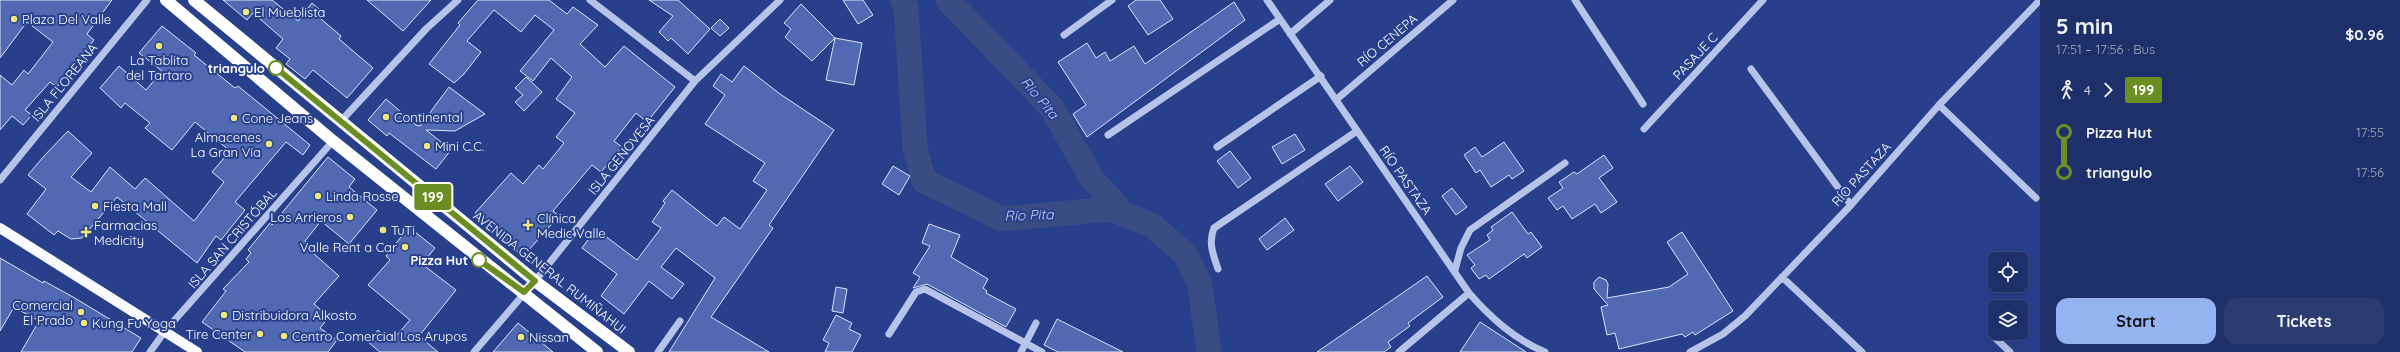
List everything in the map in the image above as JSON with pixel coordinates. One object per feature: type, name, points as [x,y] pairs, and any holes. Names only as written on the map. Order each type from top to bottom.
[{"type":"highway","points":[[166,0],[333,141],[479,260],[524,292],[597,352]]},
{"type":"highway","name":"AVENIDA GENERAL RUMIÑAHUI","points":[[194,0],[535,281],[629,352]]},
{"type":"main road","points":[[0,228],[197,352]]},
{"type":"street","name":"ISLA FLOREANA","points":[[0,180],[147,0]]},
{"type":"street","points":[[341,121],[426,28],[458,0]]},
{"type":"street","points":[[590,0],[696,81]]},
{"type":"street","name":"ISLA GENOVESA","points":[[474,352],[535,281],[696,81],[780,0]]},
{"type":"street","points":[[1064,35],[1112,0]]},
{"type":"street","name":"RÍO PASTAZA","points":[[1267,0],[1337,99],[1357,132],[1469,293],[1487,314],[1509,332],[1545,352]]},
{"type":"street","points":[[1290,34],[1330,0]]},
{"type":"street","name":"RÍO CENEPA","points":[[1337,99],[1453,0]]},
{"type":"street","points":[[1575,0],[1644,104]]},
{"type":"street","name":"PASAJE C","points":[[1644,129],[1763,0]]},
{"type":"street","name":"RÍO PASTAZA","points":[[1690,352],[1723,334],[1745,316],[1851,205],[1939,105],[2038,2]]},
{"type":"street","points":[[1108,134],[1280,19]]},
{"type":"street","points":[[1751,69],[1851,205]]},
{"type":"street","points":[[1217,147],[1321,76]]},
{"type":"street","points":[[1939,105],[2036,198]]},
{"type":"street","points":[[1218,269],[1210,247],[1210,237],[1214,228],[1357,132]]},
{"type":"street","name":"ISLA SAN CRISTÓBAL","points":[[150,352],[165,331],[333,141]]},
{"type":"street","points":[[1454,270],[1461,248],[1470,230],[1565,163]]},
{"type":"street","points":[[1782,277],[1862,352]]},
{"type":"street","points":[[889,334],[916,292],[925,289],[1042,352]]},
{"type":"street","points":[[1399,352],[1469,293]]},
{"type":"street","points":[[658,352],[680,321]]},
{"type":"street","points":[[1021,352],[1036,323]]},
{"type":"street","points":[[1997,340],[2010,352]]},
{"type":"building","points":[[0,0],[112,0],[87,34],[94,40],[57,87],[50,82],[25,110],[32,115],[23,125],[12,116],[0,130],[0,75],[12,85],[24,70],[28,74],[53,42],[27,22],[0,58]]},
{"type":"building","points":[[223,0],[272,0],[298,21],[312,3],[325,14],[321,19],[341,36],[339,39],[373,68],[347,98],[313,70],[305,79],[286,64],[290,59],[276,48],[283,39],[253,13],[247,20]]},
{"type":"building","points":[[367,0],[431,0],[403,31]]},
{"type":"building","points":[[478,0],[549,0],[567,14],[573,7],[598,25],[580,44],[605,67],[624,46],[675,87],[647,122],[636,113],[614,141],[622,147],[601,172],[592,165],[553,211],[559,216],[527,252],[518,252],[475,213],[511,173],[523,184],[539,165],[543,169],[564,143],[556,137],[575,113],[556,99],[572,77],[551,58],[533,81],[520,71],[554,30],[535,15],[521,32],[494,10],[467,41],[481,52],[464,74],[454,83],[429,64],[460,25],[458,23]]},
{"type":"building","points":[[649,0],[678,0],[710,29],[688,54],[671,38],[668,41],[659,32],[673,16]]},
{"type":"building","points":[[843,0],[863,0],[873,15],[858,24]]},
{"type":"building","points":[[1136,0],[1160,0],[1173,19],[1148,35],[1128,6]]},
{"type":"building","points":[[1234,2],[1245,20],[1087,137],[1073,114],[1086,105],[1058,62],[1087,43],[1096,58],[1105,52],[1110,61],[1134,46],[1145,64]]},
{"type":"building","points":[[801,4],[835,38],[812,61],[785,37],[791,29],[784,23]]},
{"type":"building","points":[[720,19],[729,28],[720,36],[711,28]]},
{"type":"building","points":[[162,26],[196,53],[194,55],[235,88],[238,86],[310,145],[303,155],[286,142],[235,202],[245,210],[221,240],[216,236],[197,263],[117,197],[82,238],[71,239],[58,231],[54,235],[27,214],[46,189],[28,175],[68,131],[92,153],[71,177],[91,192],[110,167],[135,189],[145,178],[194,221],[224,182],[212,172],[230,151],[195,122],[172,150],[145,128],[150,123],[125,103],[121,108],[100,88],[119,66],[146,90],[162,71],[139,53]]},
{"type":"building","points":[[835,38],[862,43],[854,85],[826,80]]},
{"type":"building","points":[[744,66],[780,94],[834,130],[769,225],[773,228],[711,317],[769,352],[669,352],[715,278],[676,248],[661,267],[684,284],[672,299],[649,281],[624,314],[601,296],[617,274],[582,248],[596,229],[637,260],[661,228],[652,222],[665,203],[663,201],[672,190],[717,226],[724,217],[740,229],[767,190],[753,181],[765,163],[705,124],[725,95],[713,86],[721,74],[732,82]]},
{"type":"building","points":[[526,77],[542,92],[524,111],[515,102],[523,95],[515,88]]},
{"type":"building","points":[[449,87],[485,114],[455,131],[426,130],[451,150],[436,169],[389,133],[387,136],[368,120],[386,99],[416,125],[420,126]]},
{"type":"building","points":[[1295,134],[1305,150],[1282,164],[1272,147]]},
{"type":"building","points":[[1504,142],[1524,171],[1512,179],[1509,175],[1491,187],[1480,170],[1476,173],[1464,155],[1475,147],[1482,157]]},
{"type":"building","points":[[1230,151],[1251,178],[1238,188],[1217,161]]},
{"type":"building","points":[[1604,155],[1613,168],[1599,178],[1617,202],[1601,213],[1595,204],[1572,219],[1563,206],[1557,210],[1548,198],[1563,188],[1559,182],[1574,172],[1577,174]]},
{"type":"building","points":[[328,157],[355,179],[349,187],[377,210],[349,244],[321,221],[305,241],[316,250],[313,253],[339,276],[314,304],[329,317],[320,328],[337,340],[328,352],[245,352],[202,322],[226,291],[223,289],[249,262],[246,259],[251,253],[248,250],[270,223],[272,225]]},
{"type":"building","points":[[893,166],[910,176],[899,195],[882,184]]},
{"type":"building","points":[[1350,166],[1363,182],[1338,201],[1325,184]]},
{"type":"building","points":[[1452,188],[1467,207],[1456,215],[1442,196]]},
{"type":"building","points":[[1512,212],[1528,234],[1531,232],[1542,247],[1527,258],[1524,254],[1489,279],[1486,275],[1479,279],[1471,268],[1475,265],[1467,255],[1490,240],[1487,235],[1493,230],[1491,227]]},
{"type":"building","points":[[1285,218],[1294,230],[1267,250],[1259,239]]},
{"type":"building","points":[[929,224],[960,235],[951,257],[988,279],[983,288],[987,291],[986,293],[1016,309],[1006,327],[927,284],[913,288],[920,277],[913,273],[930,246],[922,243]]},
{"type":"building","points":[[409,227],[435,248],[422,264],[456,290],[419,336],[438,352],[380,352],[368,342],[378,330],[391,342],[410,320],[368,285],[390,260],[386,256]]},
{"type":"building","points":[[1682,232],[1733,311],[1695,335],[1693,332],[1685,337],[1682,334],[1619,349],[1615,333],[1607,335],[1601,307],[1608,305],[1594,289],[1594,282],[1599,277],[1606,280],[1608,284],[1607,298],[1669,287],[1688,274],[1667,242]]},
{"type":"building","points":[[0,258],[43,283],[44,281],[73,297],[141,338],[132,352],[21,352],[39,321],[14,307],[0,331]]},
{"type":"building","points":[[1427,276],[1443,297],[1408,323],[1410,326],[1388,342],[1391,347],[1384,352],[1317,352]]},
{"type":"building","points":[[836,287],[847,289],[843,313],[832,311]]},
{"type":"building","points":[[836,315],[852,323],[849,329],[861,335],[852,352],[825,352],[829,343],[823,340]]},
{"type":"building","points":[[1057,319],[1123,352],[1058,352],[1044,345]]},
{"type":"building","points":[[1480,322],[1526,352],[1460,352]]},
{"type":"building","name":"Nissan","points":[[518,323],[553,352],[493,352]]},
{"type":"waterway","name":"Río Pita","points":[[902,0],[906,7],[915,148],[924,181],[1002,219],[1111,209],[1152,225],[1186,255],[1200,285],[1209,352]]},
{"type":"waterway","name":"Rio Pita","points":[[948,0],[1052,108],[1092,179],[1118,207]]},
{"type":"bus line","name":"199","points":[[276,68],[535,281],[524,292],[479,260]]},
{"type":"place","name":"El Mueblista","points":[[246,12]]},
{"type":"place","name":"Plaza Del Valle","points":[[14,19]]},
{"type":"place","name":"La Tablita del Tartaro","points":[[159,46]]},
{"type":"place","name":"triangulo","points":[[276,68]]},
{"type":"place","name":"Continental","points":[[386,117]]},
{"type":"place","name":"Cone Jeans","points":[[234,118]]},
{"type":"place","name":"Almacenes La Gran Vía","points":[[269,144]]},
{"type":"place","name":"Mini C.C.","points":[[427,146]]},
{"type":"place","name":"Linda Rosse","points":[[318,196]]},
{"type":"place","name":"Fiesta Mall","points":[[95,206]]},
{"type":"place","name":"Los Arrieros","points":[[350,217]]},
{"type":"place","name":"Clínica Medic Valle","points":[[528,225]]},
{"type":"place","name":"TuTi","points":[[383,230]]},
{"type":"place","name":"Farmacias Medicity","points":[[86,232]]},
{"type":"place","name":"Valle Rent a Car","points":[[405,247]]},
{"type":"place","name":"Pizza Hut","points":[[479,260]]},
{"type":"place","name":"Comercial El Prado","points":[[81,312]]},
{"type":"place","name":"Distribuidora Alkosto","points":[[224,315]]},
{"type":"place","name":"Kung Fu Yoga","points":[[84,323]]},
{"type":"place","name":"Tire Center","points":[[260,334]]},
{"type":"place","name":"Centro Comercial Los Arupos","points":[[284,336]]},
{"type":"place","name":"Nissan","points":[[521,337]]}]
